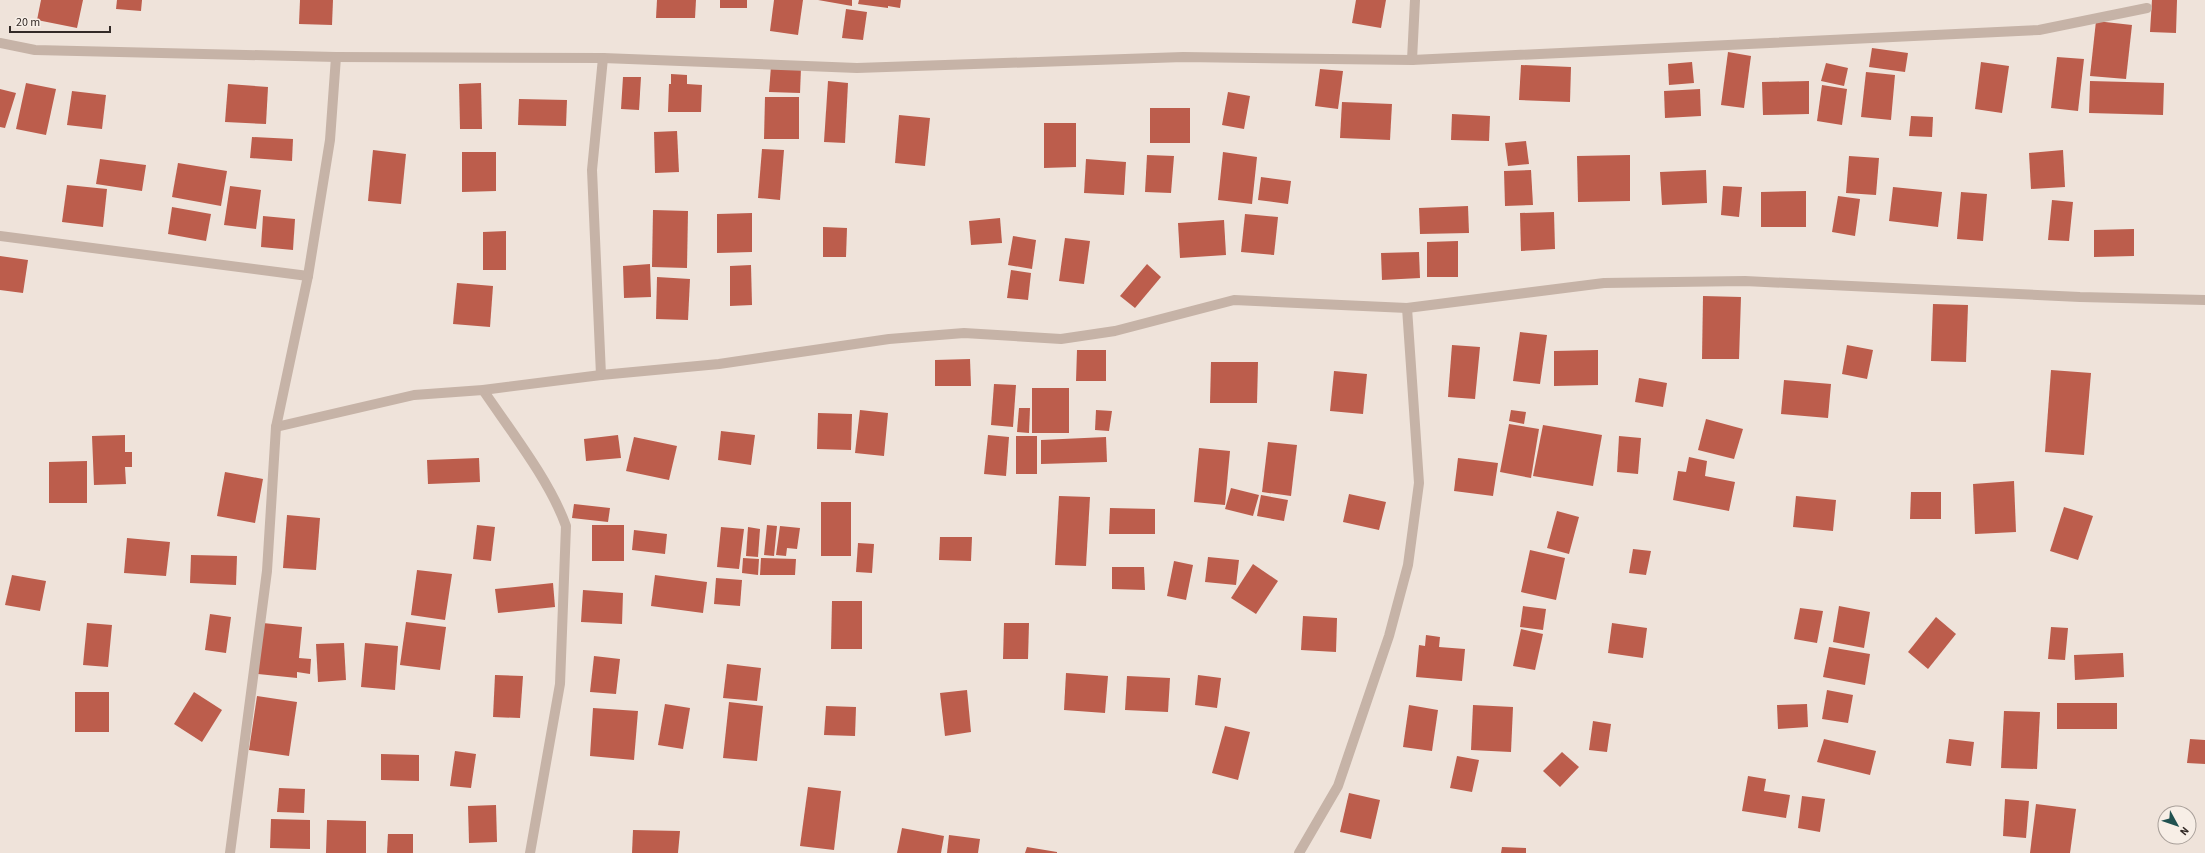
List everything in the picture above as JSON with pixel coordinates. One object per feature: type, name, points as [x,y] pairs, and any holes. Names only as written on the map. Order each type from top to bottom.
[{"type":"street","points":[[1412,60],[1415,0]]},
{"type":"street","points":[[0,43],[35,50],[336,57],[603,58],[857,68],[1183,57],[1412,60],[2039,30],[2147,8]]},
{"type":"street","points":[[230,853],[268,571],[276,427],[308,276],[330,140],[336,57]]},
{"type":"street","points":[[601,375],[592,170],[603,58]]},
{"type":"street","points":[[0,236],[308,276]]},
{"type":"street","points":[[276,427],[414,395],[483,390],[601,375],[719,364],[889,339],[964,334],[1061,339],[1115,330],[1234,300],[1407,308],[1604,283],[1745,281],[2080,297],[2205,300]]},
{"type":"street","points":[[1299,853],[1338,786],[1389,636],[1408,565],[1419,483],[1407,308]]},
{"type":"street","points":[[483,390],[559,507],[566,526],[560,684],[530,853]]},
{"type":"building","points":[[41,0],[83,0],[77,28],[37,20]]},
{"type":"building","points":[[117,0],[142,0],[141,11],[116,9]]},
{"type":"building","points":[[300,0],[333,0],[332,25],[299,24]]},
{"type":"building","points":[[657,0],[696,0],[695,18],[656,18]]},
{"type":"building","points":[[720,0],[747,0],[747,8],[720,8]]},
{"type":"building","points":[[774,0],[803,0],[798,35],[770,31]]},
{"type":"building","points":[[818,0],[852,0],[852,6]]},
{"type":"building","points":[[859,0],[901,0],[900,8],[888,6],[888,8],[858,4]]},
{"type":"building","points":[[1356,0],[1386,0],[1381,28],[1352,23]]},
{"type":"building","points":[[2152,0],[2177,0],[2176,33],[2150,32]]},
{"type":"building","points":[[846,9],[867,12],[863,40],[842,38]]},
{"type":"building","points":[[2096,21],[2132,25],[2126,79],[2090,76]]},
{"type":"building","points":[[1872,48],[1908,53],[1905,72],[1869,67]]},
{"type":"building","points":[[1728,52],[1751,56],[1744,108],[1721,105]]},
{"type":"building","points":[[2057,57],[2084,59],[2078,111],[2051,108]]},
{"type":"building","points":[[1692,62],[1694,83],[1669,85],[1668,64]]},
{"type":"building","points":[[1981,62],[2009,66],[2002,113],[1975,109]]},
{"type":"building","points":[[1826,63],[1848,68],[1844,86],[1821,81]]},
{"type":"building","points":[[1521,65],[1571,67],[1570,102],[1519,100]]},
{"type":"building","points":[[771,66],[801,68],[800,93],[769,92]]},
{"type":"building","points":[[1320,69],[1343,71],[1338,109],[1315,106]]},
{"type":"building","points":[[1866,72],[1895,75],[1891,120],[1861,117]]},
{"type":"building","points":[[671,74],[687,75],[687,84],[702,85],[701,112],[668,112],[669,84],[671,84]]},
{"type":"building","points":[[623,77],[641,77],[639,110],[621,109]]},
{"type":"building","points":[[828,81],[848,83],[845,143],[824,142]]},
{"type":"building","points":[[1809,81],[1809,114],[1763,115],[1762,82]]},
{"type":"building","points":[[2090,81],[2164,83],[2163,115],[2089,113]]},
{"type":"building","points":[[26,83],[56,89],[46,135],[16,129]]},
{"type":"building","points":[[481,83],[482,129],[460,129],[459,84]]},
{"type":"building","points":[[228,84],[268,87],[266,124],[225,122]]},
{"type":"building","points":[[1822,85],[1847,89],[1842,125],[1817,121]]},
{"type":"building","points":[[0,89],[16,93],[5,128],[0,127]]},
{"type":"building","points":[[1700,89],[1701,116],[1665,118],[1664,91]]},
{"type":"building","points":[[72,91],[106,95],[102,129],[67,125]]},
{"type":"building","points":[[1228,92],[1250,96],[1244,129],[1222,125]]},
{"type":"building","points":[[765,97],[799,97],[799,139],[764,139]]},
{"type":"building","points":[[519,99],[567,100],[566,126],[518,125]]},
{"type":"building","points":[[1342,102],[1392,104],[1390,140],[1340,138]]},
{"type":"building","points":[[1150,108],[1190,108],[1190,143],[1150,143]]},
{"type":"building","points":[[1452,114],[1490,116],[1489,141],[1451,140]]},
{"type":"building","points":[[899,115],[930,118],[925,166],[895,163]]},
{"type":"building","points":[[1911,116],[1933,117],[1932,137],[1909,136]]},
{"type":"building","points":[[1044,123],[1076,123],[1076,167],[1044,168]]},
{"type":"building","points":[[677,131],[679,172],[655,173],[654,132]]},
{"type":"building","points":[[252,137],[293,139],[292,161],[250,158]]},
{"type":"building","points":[[1526,141],[1529,164],[1508,166],[1505,143]]},
{"type":"building","points":[[762,149],[784,150],[780,200],[758,198]]},
{"type":"building","points":[[373,150],[406,154],[401,204],[368,201]]},
{"type":"building","points":[[2063,150],[2065,187],[2031,189],[2029,153]]},
{"type":"building","points":[[462,152],[496,152],[496,191],[462,192]]},
{"type":"building","points":[[1223,152],[1257,157],[1252,204],[1218,200]]},
{"type":"building","points":[[1147,155],[1174,156],[1171,193],[1145,192]]},
{"type":"building","points":[[1630,155],[1630,201],[1578,202],[1577,156]]},
{"type":"building","points":[[1849,156],[1879,158],[1876,195],[1846,193]]},
{"type":"building","points":[[100,159],[146,165],[142,191],[96,184]]},
{"type":"building","points":[[1086,159],[1126,162],[1124,195],[1084,193]]},
{"type":"building","points":[[178,163],[227,171],[221,206],[172,197]]},
{"type":"building","points":[[1531,170],[1533,205],[1505,206],[1504,171]]},
{"type":"building","points":[[1706,170],[1707,203],[1662,205],[1660,172]]},
{"type":"building","points":[[1261,177],[1291,181],[1288,204],[1258,200]]},
{"type":"building","points":[[67,185],[107,189],[103,227],[62,222]]},
{"type":"building","points":[[230,186],[261,190],[256,229],[224,225]]},
{"type":"building","points":[[1723,186],[1742,187],[1739,217],[1721,215]]},
{"type":"building","points":[[1893,187],[1942,192],[1938,227],[1889,221]]},
{"type":"building","points":[[1806,191],[1806,227],[1761,227],[1761,192]]},
{"type":"building","points":[[1961,192],[1987,194],[1983,241],[1957,239]]},
{"type":"building","points":[[1838,196],[1860,199],[1855,236],[1832,232]]},
{"type":"building","points":[[2052,200],[2073,202],[2069,241],[2048,240]]},
{"type":"building","points":[[1468,206],[1469,233],[1420,234],[1419,208]]},
{"type":"building","points":[[172,207],[211,214],[206,241],[168,234]]},
{"type":"building","points":[[653,210],[688,211],[687,268],[652,267]]},
{"type":"building","points":[[1554,212],[1555,249],[1521,251],[1520,213]]},
{"type":"building","points":[[752,213],[752,252],[717,253],[717,214]]},
{"type":"building","points":[[1245,214],[1278,217],[1274,255],[1241,252]]},
{"type":"building","points":[[263,216],[295,219],[293,250],[261,247]]},
{"type":"building","points":[[1000,218],[1002,243],[971,245],[969,221]]},
{"type":"building","points":[[1224,220],[1226,255],[1180,258],[1178,223]]},
{"type":"building","points":[[823,227],[847,228],[846,257],[823,257]]},
{"type":"building","points":[[2134,229],[2134,256],[2094,257],[2094,230]]},
{"type":"building","points":[[506,231],[506,270],[483,270],[483,232]]},
{"type":"building","points":[[1013,236],[1036,240],[1032,269],[1008,265]]},
{"type":"building","points":[[1065,238],[1090,241],[1084,284],[1059,281]]},
{"type":"building","points":[[1458,241],[1458,277],[1427,277],[1427,242]]},
{"type":"building","points":[[1419,252],[1420,278],[1382,280],[1381,253]]},
{"type":"building","points":[[0,256],[28,260],[23,293],[0,290]]},
{"type":"building","points":[[650,264],[651,297],[624,298],[623,266]]},
{"type":"building","points":[[1147,264],[1161,277],[1135,308],[1120,296]]},
{"type":"building","points":[[751,265],[752,305],[730,306],[730,266]]},
{"type":"building","points":[[1011,270],[1031,273],[1028,300],[1007,298]]},
{"type":"building","points":[[657,277],[690,279],[688,320],[656,319]]},
{"type":"building","points":[[457,283],[493,286],[490,327],[453,324]]},
{"type":"building","points":[[1703,296],[1741,297],[1739,359],[1702,359]]},
{"type":"building","points":[[1933,304],[1968,305],[1966,362],[1931,361]]},
{"type":"building","points":[[1520,332],[1547,335],[1540,384],[1513,381]]},
{"type":"building","points":[[1452,345],[1480,347],[1475,399],[1448,397]]},
{"type":"building","points":[[1847,345],[1873,350],[1867,379],[1842,374]]},
{"type":"building","points":[[1077,350],[1106,350],[1106,381],[1076,381]]},
{"type":"building","points":[[1598,350],[1598,385],[1554,386],[1554,351]]},
{"type":"building","points":[[970,359],[971,386],[935,386],[935,360]]},
{"type":"building","points":[[1211,362],[1258,362],[1257,403],[1210,403]]},
{"type":"building","points":[[2051,370],[2091,373],[2084,455],[2045,452]]},
{"type":"building","points":[[1334,371],[1367,374],[1363,414],[1330,411]]},
{"type":"building","points":[[1639,378],[1667,383],[1663,407],[1635,402]]},
{"type":"building","points":[[1784,380],[1831,384],[1828,418],[1781,414]]},
{"type":"building","points":[[994,384],[1016,385],[1013,427],[991,425]]},
{"type":"building","points":[[1032,388],[1069,388],[1069,433],[1032,433]]},
{"type":"building","points":[[1019,408],[1030,408],[1029,433],[1017,432]]},
{"type":"building","points":[[860,410],[888,413],[884,456],[855,453]]},
{"type":"building","points":[[1096,410],[1112,411],[1109,431],[1095,430]]},
{"type":"building","points":[[1511,410],[1526,412],[1524,424],[1509,421]]},
{"type":"building","points":[[818,413],[852,414],[851,450],[817,449]]},
{"type":"building","points":[[1706,419],[1743,429],[1734,459],[1698,450]]},
{"type":"building","points":[[1509,424],[1539,429],[1531,478],[1500,472]]},
{"type":"building","points":[[1543,425],[1602,435],[1593,486],[1533,476]]},
{"type":"building","points":[[721,431],[755,435],[751,465],[718,460]]},
{"type":"building","points":[[125,435],[125,452],[132,452],[132,467],[125,467],[126,484],[94,485],[92,436]]},
{"type":"building","points":[[618,435],[621,458],[586,461],[584,439]]},
{"type":"building","points":[[988,435],[1009,437],[1006,476],[984,474]]},
{"type":"building","points":[[1016,436],[1037,436],[1037,474],[1016,474]]},
{"type":"building","points":[[1619,436],[1641,438],[1638,474],[1617,472]]},
{"type":"building","points":[[634,437],[677,446],[669,480],[626,471]]},
{"type":"building","points":[[1106,437],[1107,462],[1041,464],[1041,440]]},
{"type":"building","points":[[1268,442],[1297,445],[1291,496],[1262,492]]},
{"type":"building","points":[[1199,448],[1230,451],[1225,505],[1194,502]]},
{"type":"building","points":[[1689,457],[1707,461],[1705,476],[1735,482],[1729,511],[1673,500],[1678,471],[1686,472]]},
{"type":"building","points":[[479,458],[480,482],[428,484],[427,460]]},
{"type":"building","points":[[1458,458],[1498,463],[1493,496],[1454,491]]},
{"type":"building","points":[[87,461],[87,503],[49,503],[49,462]]},
{"type":"building","points":[[225,472],[263,479],[255,523],[217,516]]},
{"type":"building","points":[[2014,481],[2016,532],[1975,534],[1973,484]]},
{"type":"building","points":[[1231,488],[1259,495],[1253,516],[1225,509]]},
{"type":"building","points":[[1911,492],[1941,492],[1941,519],[1910,519]]},
{"type":"building","points":[[1349,494],[1386,502],[1379,530],[1343,522]]},
{"type":"building","points":[[1261,495],[1288,500],[1284,521],[1257,516]]},
{"type":"building","points":[[1059,496],[1090,497],[1086,566],[1055,565]]},
{"type":"building","points":[[1796,496],[1836,500],[1833,531],[1793,527]]},
{"type":"building","points":[[821,502],[851,502],[851,556],[821,556]]},
{"type":"building","points":[[574,504],[610,508],[608,522],[572,518]]},
{"type":"building","points":[[2064,507],[2093,516],[2078,560],[2050,551]]},
{"type":"building","points":[[1110,508],[1155,509],[1155,534],[1109,534]]},
{"type":"building","points":[[1557,511],[1579,517],[1569,554],[1547,548]]},
{"type":"building","points":[[287,515],[320,518],[316,570],[283,568]]},
{"type":"building","points":[[477,525],[495,527],[491,561],[473,559]]},
{"type":"building","points":[[592,525],[624,525],[624,561],[592,561]]},
{"type":"building","points":[[767,525],[777,526],[774,556],[764,555]]},
{"type":"building","points":[[780,526],[800,528],[797,549],[787,548],[786,556],[776,555]]},
{"type":"building","points":[[721,527],[744,529],[739,569],[717,567]]},
{"type":"building","points":[[748,527],[760,529],[758,557],[746,556]]},
{"type":"building","points":[[634,530],[667,534],[665,554],[632,550]]},
{"type":"building","points":[[940,537],[972,537],[971,561],[939,560]]},
{"type":"building","points":[[127,538],[170,542],[166,576],[124,573]]},
{"type":"building","points":[[858,543],[874,544],[872,573],[856,572]]},
{"type":"building","points":[[1633,549],[1651,551],[1646,575],[1629,573]]},
{"type":"building","points":[[1530,550],[1565,558],[1556,600],[1521,592]]},
{"type":"building","points":[[191,555],[237,556],[236,585],[190,583]]},
{"type":"building","points":[[1208,557],[1239,560],[1236,585],[1205,582]]},
{"type":"building","points":[[743,558],[759,559],[758,575],[742,573]]},
{"type":"building","points":[[761,558],[796,559],[795,575],[760,575]]},
{"type":"building","points":[[1174,561],[1193,565],[1186,600],[1167,596]]},
{"type":"building","points":[[1253,564],[1278,581],[1256,614],[1231,598]]},
{"type":"building","points":[[1112,567],[1144,567],[1145,590],[1112,589]]},
{"type":"building","points":[[417,570],[452,574],[445,620],[411,615]]},
{"type":"building","points":[[12,575],[46,581],[40,611],[5,605]]},
{"type":"building","points":[[655,575],[707,582],[703,613],[651,606]]},
{"type":"building","points":[[716,578],[742,580],[740,606],[714,604]]},
{"type":"building","points":[[553,583],[555,607],[498,613],[495,589]]},
{"type":"building","points":[[583,590],[623,593],[622,624],[581,622]]},
{"type":"building","points":[[832,601],[862,601],[862,649],[831,649]]},
{"type":"building","points":[[1523,606],[1546,609],[1543,630],[1520,627]]},
{"type":"building","points":[[1839,606],[1870,612],[1864,648],[1833,642]]},
{"type":"building","points":[[1800,608],[1823,611],[1817,643],[1794,639]]},
{"type":"building","points":[[210,614],[231,617],[226,653],[205,650]]},
{"type":"building","points":[[1303,616],[1337,618],[1336,652],[1301,650]]},
{"type":"building","points":[[1936,617],[1956,634],[1928,669],[1908,652]]},
{"type":"building","points":[[406,622],[446,627],[440,670],[400,665]]},
{"type":"building","points":[[87,623],[112,625],[108,667],[83,665]]},
{"type":"building","points":[[263,623],[302,627],[299,658],[311,659],[310,674],[297,672],[297,678],[258,674]]},
{"type":"building","points":[[1004,623],[1029,623],[1028,659],[1003,659]]},
{"type":"building","points":[[1612,623],[1647,628],[1643,658],[1608,653]]},
{"type":"building","points":[[2051,627],[2068,628],[2065,660],[2048,659]]},
{"type":"building","points":[[1521,629],[1543,634],[1535,670],[1513,666]]},
{"type":"building","points":[[1426,635],[1440,637],[1439,647],[1465,649],[1462,681],[1416,677],[1419,645],[1425,646]]},
{"type":"building","points":[[344,643],[346,680],[318,682],[316,644]]},
{"type":"building","points":[[365,643],[398,646],[395,690],[361,687]]},
{"type":"building","points":[[1829,647],[1870,654],[1865,685],[1823,677]]},
{"type":"building","points":[[2123,653],[2124,677],[2075,680],[2074,655]]},
{"type":"building","points":[[594,656],[620,659],[616,694],[590,692]]},
{"type":"building","points":[[727,664],[761,668],[757,701],[723,698]]},
{"type":"building","points":[[1066,673],[1108,676],[1105,713],[1064,710]]},
{"type":"building","points":[[495,675],[523,676],[520,718],[493,717]]},
{"type":"building","points":[[1198,675],[1221,678],[1217,708],[1195,705]]},
{"type":"building","points":[[1127,676],[1170,678],[1168,712],[1125,710]]},
{"type":"building","points":[[967,690],[971,732],[945,736],[940,693]]},
{"type":"building","points":[[1827,690],[1853,695],[1848,723],[1822,719]]},
{"type":"building","points":[[75,692],[109,692],[109,732],[75,732]]},
{"type":"building","points":[[194,692],[222,710],[202,742],[174,724]]},
{"type":"building","points":[[257,696],[297,702],[289,756],[249,750]]},
{"type":"building","points":[[729,702],[763,706],[757,761],[723,758]]},
{"type":"building","points":[[2057,703],[2117,703],[2117,729],[2057,729]]},
{"type":"building","points":[[665,704],[690,708],[683,749],[658,745]]},
{"type":"building","points":[[1807,704],[1808,727],[1778,729],[1777,705]]},
{"type":"building","points":[[1409,705],[1438,710],[1432,751],[1403,747]]},
{"type":"building","points":[[1473,705],[1513,707],[1511,752],[1471,750]]},
{"type":"building","points":[[826,706],[856,707],[855,736],[824,735]]},
{"type":"building","points":[[593,708],[638,711],[634,760],[590,756]]},
{"type":"building","points":[[2004,711],[2040,712],[2037,769],[2001,768]]},
{"type":"building","points":[[1593,721],[1611,724],[1607,752],[1589,750]]},
{"type":"building","points":[[1225,726],[1250,732],[1238,780],[1212,773]]},
{"type":"building","points":[[1824,739],[1876,751],[1870,775],[1817,762]]},
{"type":"building","points":[[1949,739],[1974,742],[1971,766],[1946,763]]},
{"type":"building","points":[[2190,739],[2205,740],[2205,764],[2187,763]]},
{"type":"building","points":[[455,751],[476,754],[471,788],[450,786]]},
{"type":"building","points":[[1562,752],[1579,767],[1560,787],[1543,771]]},
{"type":"building","points":[[381,754],[419,755],[419,781],[381,780]]},
{"type":"building","points":[[1457,756],[1479,760],[1472,792],[1450,788]]},
{"type":"building","points":[[1748,776],[1766,779],[1764,791],[1790,795],[1786,818],[1742,811]]},
{"type":"building","points":[[808,787],[841,791],[834,850],[800,846]]},
{"type":"building","points":[[279,788],[305,789],[304,813],[277,812]]},
{"type":"building","points":[[1349,793],[1380,800],[1371,839],[1340,832]]},
{"type":"building","points":[[1802,796],[1825,799],[1820,832],[1798,828]]},
{"type":"building","points":[[2005,799],[2029,801],[2026,838],[2003,836]]},
{"type":"building","points":[[2036,804],[2076,809],[2070,853],[2030,853]]},
{"type":"building","points":[[496,805],[497,842],[469,843],[468,806]]},
{"type":"building","points":[[271,819],[310,820],[310,849],[270,848]]},
{"type":"building","points":[[327,820],[366,821],[366,853],[326,853]]},
{"type":"building","points":[[902,828],[944,836],[941,853],[897,853]]},
{"type":"building","points":[[633,830],[680,831],[678,853],[632,853]]},
{"type":"building","points":[[388,834],[413,834],[413,853],[387,853]]},
{"type":"building","points":[[949,835],[980,839],[978,853],[947,853]]},
{"type":"building","points":[[1027,847],[1057,852],[1057,853],[1025,853]]},
{"type":"building","points":[[1502,847],[1526,848],[1526,853],[1501,853]]}]
